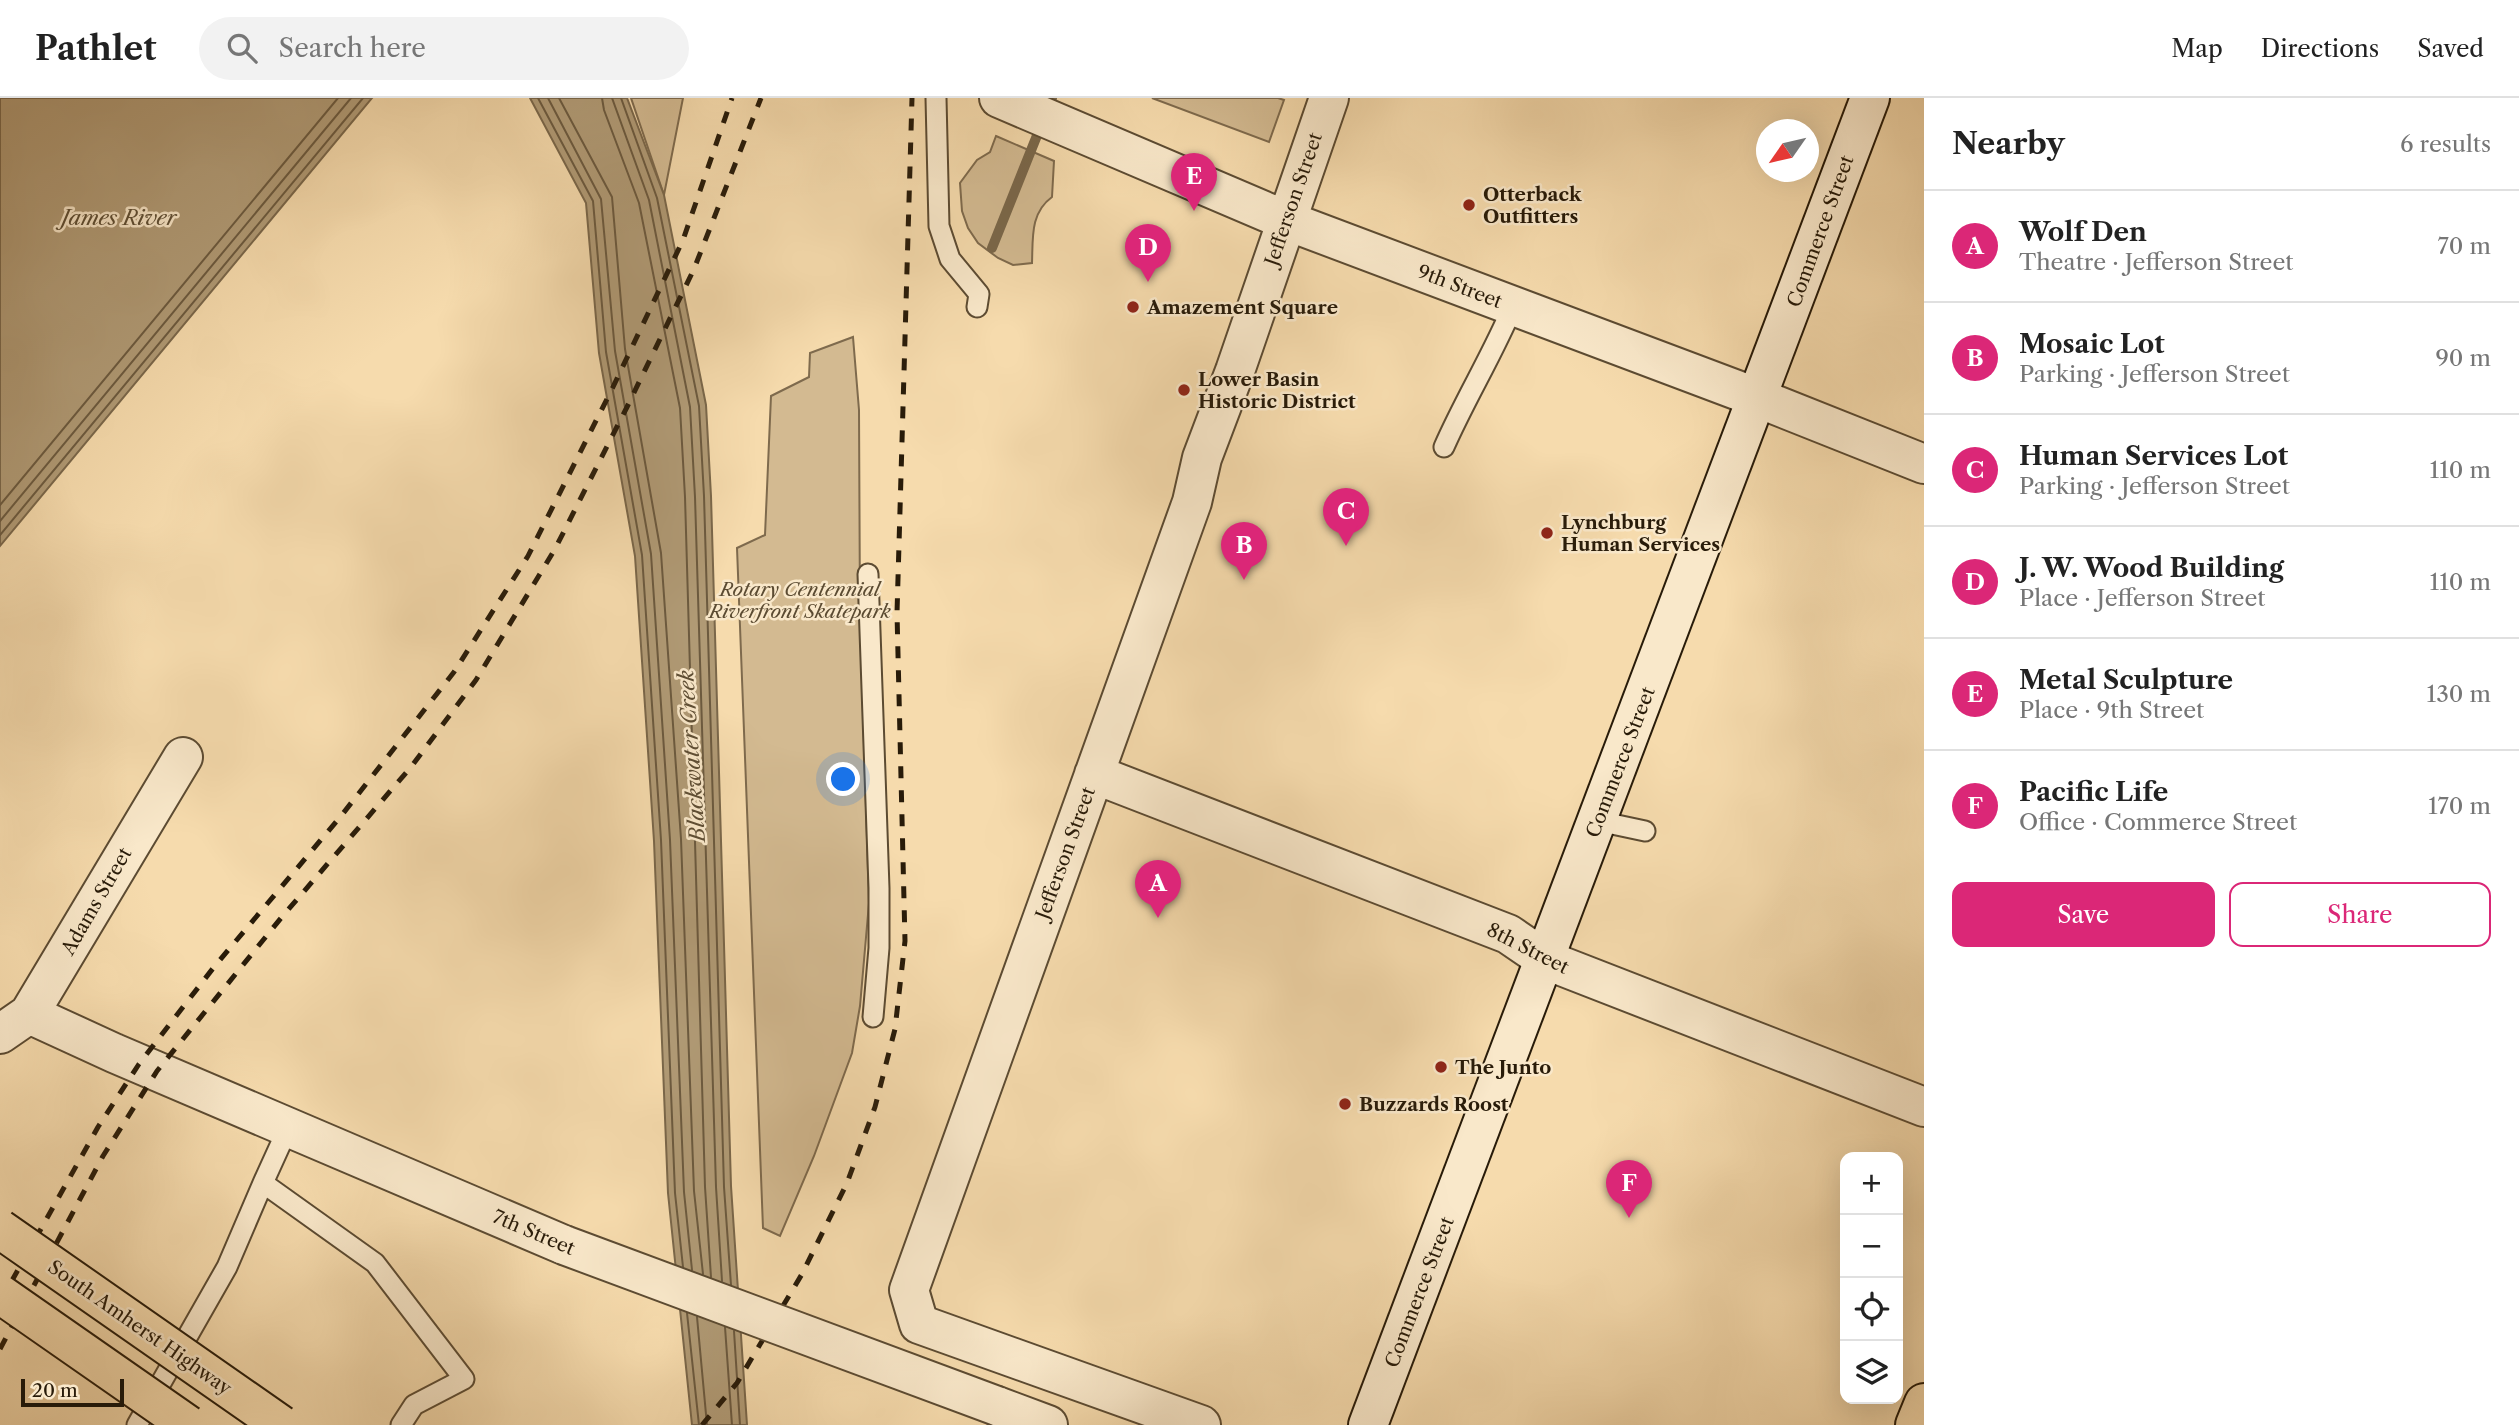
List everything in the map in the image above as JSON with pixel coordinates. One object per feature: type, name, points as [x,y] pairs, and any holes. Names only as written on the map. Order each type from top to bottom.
[{"type":"main road","name":"South Amherst Highway","points":[[0,1229],[281,1425]]},
{"type":"main road","points":[[0,1294],[188,1425]]},
{"type":"main road","points":[[1915,1425],[1924,1403]]},
{"type":"street","name":"Jefferson Street","points":[[1201,1425],[919,1324],[909,1290],[1192,502],[1202,458],[1235,371],[1329,98]]},
{"type":"street","name":"Commerce Street","points":[[1368,1425],[1870,98]]},
{"type":"street","name":"9th Street","points":[[1002,99],[1286,220],[1758,398],[1924,464]]},
{"type":"street","name":"Adams Street","points":[[15,1024],[183,757]]},
{"type":"street","name":"8th Street","points":[[1094,774],[1508,934],[1546,960],[1924,1107]]},
{"type":"street","name":"7th Street","points":[[15,1024],[288,1128],[564,1245],[1048,1425]]},
{"type":"lane","points":[[936,98],[939,226],[950,259],[979,294],[977,307]]},
{"type":"lane","points":[[1444,447],[1455,421],[1498,344],[1513,306]]},
{"type":"lane","points":[[868,574],[879,888],[879,948],[873,1017]]},
{"type":"lane","points":[[1598,821],[1645,831]]},
{"type":"lane","points":[[137,1425],[227,1267],[288,1128]]},
{"type":"lane","points":[[263,1183],[375,1263],[464,1379],[414,1405],[401,1425]]},
{"type":"green space","points":[[631,98],[683,98],[664,195]]},
{"type":"green space","points":[[1152,98],[1278,98],[1284,100],[1269,142]]},
{"type":"green space","points":[[996,136],[1054,161],[1052,197],[1036,218],[1032,263],[1013,265],[998,258],[978,243],[968,228],[962,211],[960,183],[977,160],[990,152]]},
{"type":"green space","name":"Rotary Centennial Riverfront Skatepark","points":[[853,337],[859,410],[860,617],[869,903],[860,1006],[852,1053],[814,1156],[780,1236],[763,1228],[737,548],[765,535],[771,396],[809,377],[810,353]]},
{"type":"water","name":"James River","points":[[0,98],[372,98],[0,546]]},
{"type":"water","name":"Blackwater Creek","points":[[530,98],[627,98],[664,195],[706,405],[731,1186],[747,1425],[692,1425],[668,1193],[654,841],[635,556],[599,353],[586,203]]},
{"type":"waterway","points":[[992,248],[1052,98]]},
{"type":"railway","points":[[0,1302],[98,1127],[139,1064],[214,967],[341,816],[454,672],[528,556],[683,240],[732,98]]},
{"type":"railway","points":[[0,1349],[103,1156],[157,1071],[281,918],[411,767],[476,680],[555,549],[627,407],[694,269],[761,98]]},
{"type":"railway","points":[[702,1425],[737,1383],[802,1274],[847,1183],[875,1107],[895,1029],[905,941],[897,613],[912,98]]},
{"type":"place","name":"Otterback Outfitters","points":[[1469,205]]},
{"type":"place","name":"Metal Sculpture","points":[[1194,211]]},
{"type":"place","name":"J. W. Wood Building","points":[[1148,282]]},
{"type":"place","name":"Amazement Square","points":[[1133,307]]},
{"type":"place","name":"Lower Basin Historic District","points":[[1184,390]]},
{"type":"place","name":"Lynchburg Human Services","points":[[1547,533]]},
{"type":"place","name":"Human Services Lot","points":[[1346,546]]},
{"type":"place","name":"Mosaic Lot","points":[[1244,580]]},
{"type":"place","name":"Wolf Den","points":[[1158,918]]},
{"type":"place","name":"The Junto","points":[[1441,1067]]},
{"type":"place","name":"Buzzards Roost","points":[[1345,1104]]},
{"type":"place","name":"Pacific Life","points":[[1629,1218]]}]
